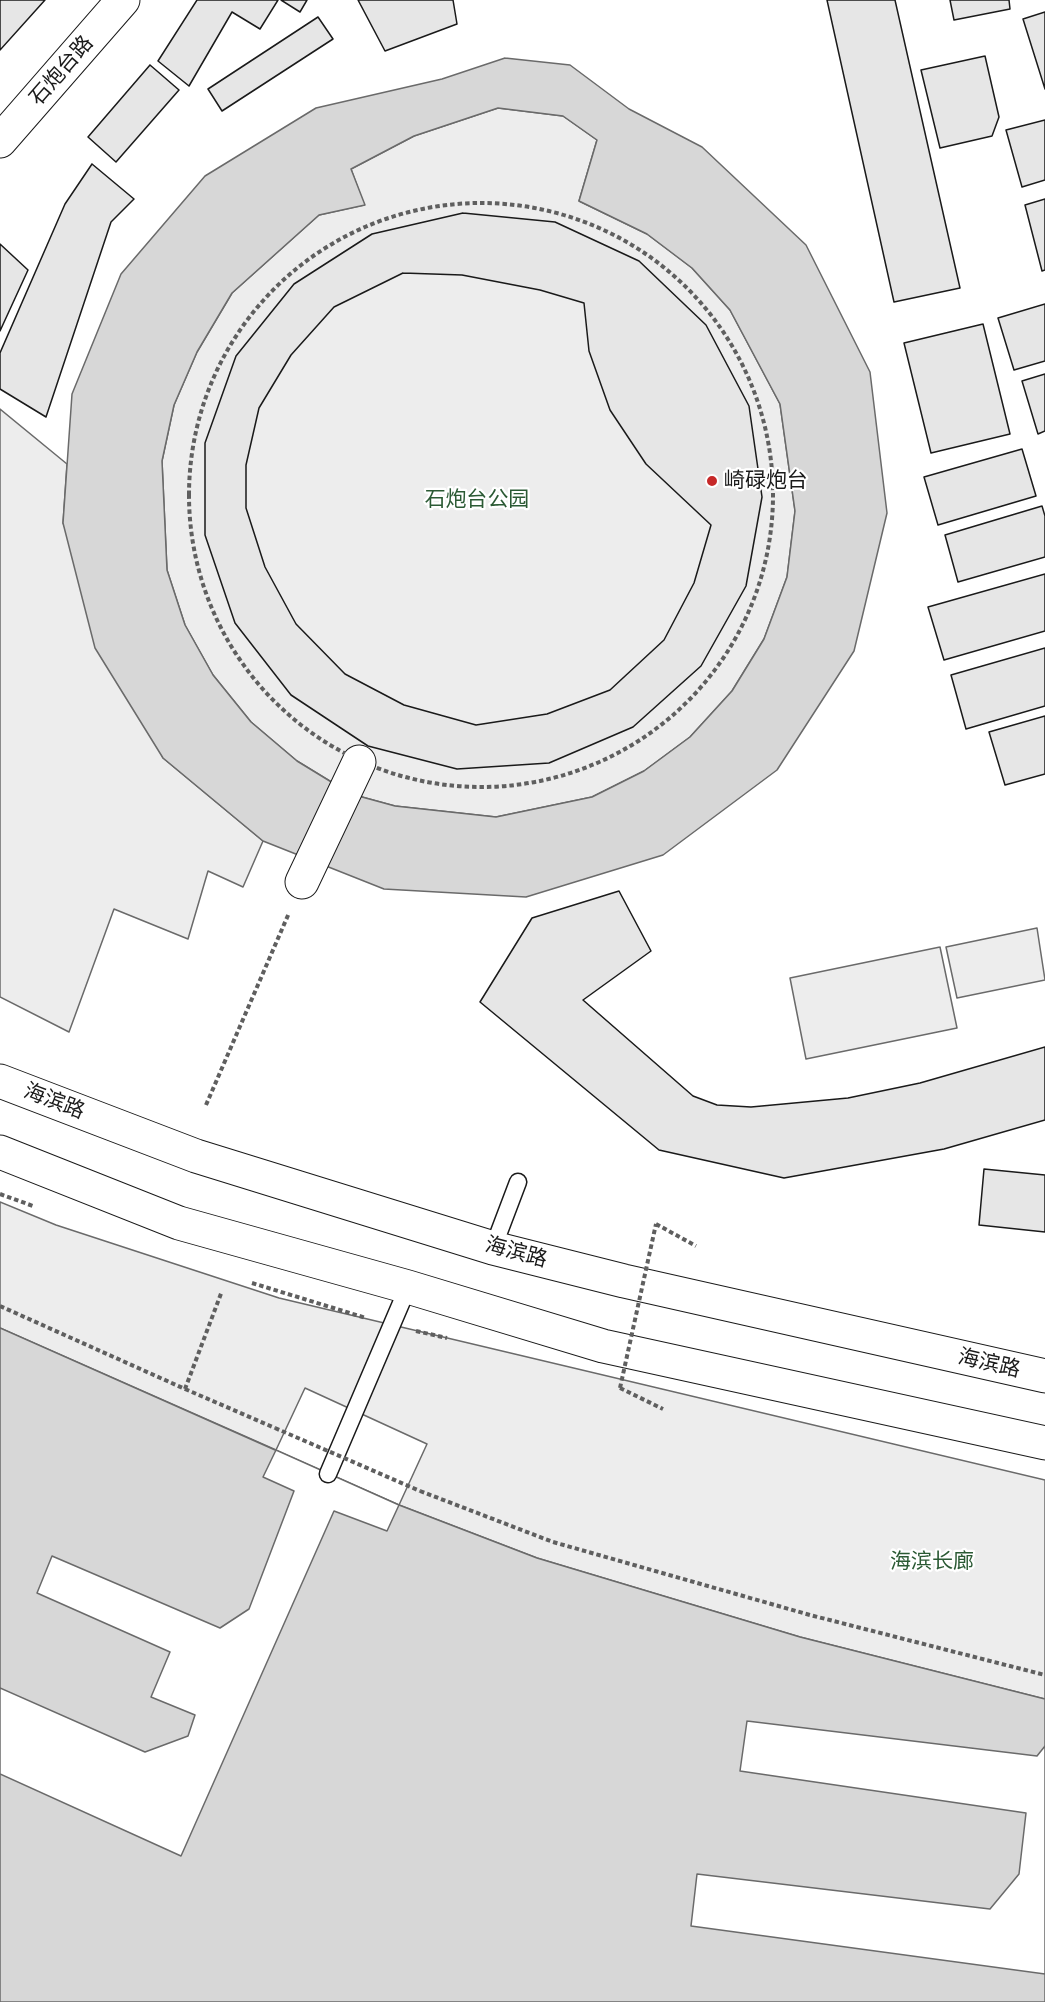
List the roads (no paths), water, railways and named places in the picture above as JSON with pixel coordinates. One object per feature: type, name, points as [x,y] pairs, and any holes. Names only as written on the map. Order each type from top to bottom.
[{"type":"main road","name":"石炮台路","points":[[0,141],[123,0]]},
{"type":"main road","points":[[302,882],[359,762]]},
{"type":"main road","name":"海滨路","points":[[0,1081],[196,1156],[493,1248],[624,1281],[1045,1376]]},
{"type":"main road","points":[[0,1152],[179,1223],[408,1287],[603,1346],[1045,1443]]},
{"type":"lane","points":[[493,1248],[518,1182]]},
{"type":"lane","points":[[328,1474],[408,1287]]},
{"type":"place","name":"崎碌炮台","points":[[712,481]]},
{"type":"park label","name":"石炮台公园","points":[[477,500]]},
{"type":"park label","name":"海滨长廊","points":[[932,1562]]}]
